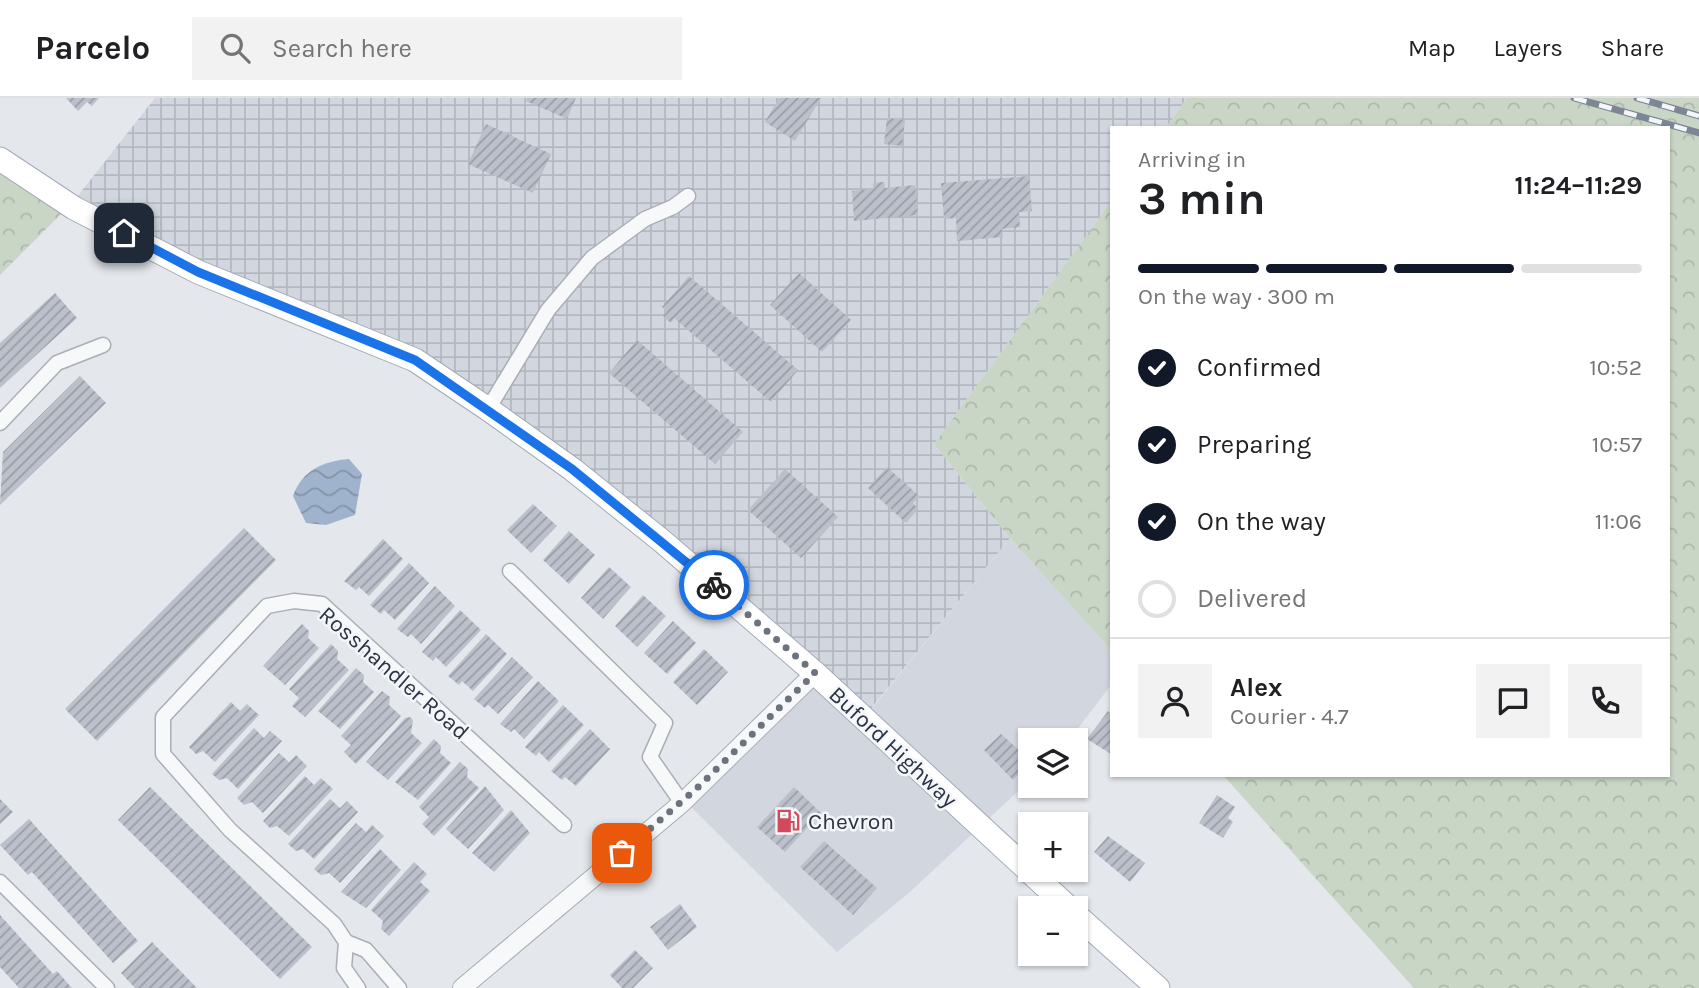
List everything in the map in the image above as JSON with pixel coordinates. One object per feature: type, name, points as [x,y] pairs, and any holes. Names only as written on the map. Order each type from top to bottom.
[{"type":"main road","name":"Buford Highway","points":[[0,159],[74,208],[186,265],[415,360],[488,409],[572,469],[662,541],[815,673],[1056,896]]},
{"type":"main road","points":[[1088,926],[1158,988]]},
{"type":"street","points":[[488,409],[548,310],[592,258],[645,219],[673,207],[688,196]]},
{"type":"street","points":[[0,423],[57,363],[103,345]]},
{"type":"street","points":[[510,571],[666,723],[649,757],[682,803]]},
{"type":"street","name":"Rosshandler Road","points":[[400,988],[366,950],[346,942],[334,924],[230,830],[163,754],[163,717],[267,606],[294,601],[322,604],[564,825]]},
{"type":"street","points":[[462,988],[682,803],[815,673]]},
{"type":"street","points":[[0,883],[107,988]]},
{"type":"street","points":[[346,942],[344,968],[358,988]]},
{"type":"shaded area","points":[[155,98],[1187,98],[1167,126],[1110,126],[1110,203],[934,444],[1010,538],[869,711],[408,345],[69,207]]},
{"type":"shaded area","points":[[1010,538],[1110,649],[1110,686],[1078,728],[1018,728],[1018,791],[911,891],[837,952],[688,804],[825,673],[870,711]]},
{"type":"green space","points":[[1187,98],[1699,98],[1699,988],[1414,988],[1225,777],[1670,777],[1670,126],[1167,126]]},
{"type":"green space","points":[[0,147],[69,206],[0,275]]},
{"type":"green space","points":[[1110,203],[1110,649],[1010,538],[934,444]]},
{"type":"water","points":[[349,459],[362,474],[355,515],[326,525],[306,523],[293,496],[297,487],[315,468]]},
{"type":"building","points":[[66,98],[99,98],[92,106],[87,102],[78,111]]},
{"type":"building","points":[[527,98],[576,98],[567,119],[526,101]]},
{"type":"building","points":[[779,98],[821,98],[795,141],[765,122]]},
{"type":"building","points":[[887,118],[905,120],[902,146],[884,144]]},
{"type":"building","points":[[486,124],[551,154],[533,193],[468,164]]},
{"type":"building","points":[[1029,176],[1032,211],[1019,212],[1020,227],[1002,229],[1003,237],[957,241],[956,218],[944,219],[941,183]]},
{"type":"building","points":[[884,182],[885,188],[915,185],[918,215],[854,221],[852,191],[873,189],[873,183]]},
{"type":"building","points":[[799,273],[851,320],[822,352],[770,305]]},
{"type":"building","points":[[689,276],[798,370],[771,402],[674,318],[671,323],[663,316],[667,312],[662,307]]},
{"type":"building","points":[[55,293],[77,318],[0,388],[0,343]]},
{"type":"building","points":[[637,340],[743,432],[715,464],[609,373]]},
{"type":"building","points":[[80,376],[106,403],[0,505],[3,452]]},
{"type":"building","points":[[887,467],[919,496],[913,503],[918,509],[906,523],[868,488]]},
{"type":"building","points":[[785,469],[838,517],[801,558],[748,510]]},
{"type":"building","points":[[533,504],[557,526],[531,553],[507,530]]},
{"type":"building","points":[[244,528],[276,560],[97,741],[65,709]]},
{"type":"building","points":[[569,531],[595,555],[569,584],[543,560]]},
{"type":"building","points":[[383,539],[403,559],[369,596],[359,587],[356,590],[344,581]]},
{"type":"building","points":[[409,563],[429,583],[395,620],[384,610],[381,614],[370,605]]},
{"type":"building","points":[[609,567],[631,587],[603,619],[581,598]]},
{"type":"building","points":[[435,586],[455,606],[421,644],[411,634],[408,637],[397,629]]},
{"type":"building","points":[[643,595],[666,616],[637,647],[615,626]]},
{"type":"building","points":[[460,610],[481,630],[446,667],[436,657],[433,661],[422,652]]},
{"type":"building","points":[[673,621],[696,643],[667,674],[644,653]]},
{"type":"building","points":[[302,624],[309,631],[308,638],[319,648],[285,685],[263,666]]},
{"type":"building","points":[[486,634],[507,654],[473,691],[462,681],[459,685],[448,676]]},
{"type":"building","points":[[331,644],[338,651],[337,659],[349,670],[305,717],[292,706],[299,698],[289,689]]},
{"type":"building","points":[[704,649],[728,672],[697,705],[673,682]]},
{"type":"building","points":[[512,657],[533,677],[498,714],[488,705],[485,708],[474,699]]},
{"type":"building","points":[[356,668],[364,675],[363,682],[374,692],[340,729],[318,711]]},
{"type":"building","points":[[538,681],[559,701],[524,739],[514,729],[511,732],[500,724]]},
{"type":"building","points":[[382,691],[390,697],[389,705],[401,716],[356,764],[344,752],[351,745],[341,736]]},
{"type":"building","points":[[231,702],[240,711],[247,704],[259,715],[215,762],[203,751],[196,754],[189,747]]},
{"type":"building","points":[[563,705],[584,725],[549,762],[539,752],[536,756],[525,747]]},
{"type":"building","points":[[1108,711],[1110,713],[1110,753],[1088,740]]},
{"type":"building","points":[[410,717],[413,720],[411,733],[422,743],[388,780],[366,762],[405,718]]},
{"type":"building","points":[[254,728],[264,738],[270,731],[282,741],[238,789],[227,778],[219,780],[212,774]]},
{"type":"building","points":[[590,729],[610,749],[576,786],[551,771]]},
{"type":"building","points":[[1001,734],[1018,749],[1018,775],[1013,780],[984,750]]},
{"type":"building","points":[[434,739],[441,746],[440,753],[451,763],[418,800],[395,782]]},
{"type":"building","points":[[279,753],[289,762],[296,755],[307,766],[263,813],[252,802],[244,805],[237,798]]},
{"type":"building","points":[[460,762],[468,769],[467,777],[479,788],[434,836],[422,824],[429,817],[419,807]]},
{"type":"building","points":[[305,776],[314,785],[321,778],[333,789],[289,836],[277,826],[270,828],[263,821]]},
{"type":"building","points":[[485,786],[504,810],[468,849],[446,829]]},
{"type":"building","points":[[150,787],[312,947],[280,979],[118,820]]},
{"type":"building","points":[[794,787],[821,813],[785,852],[757,827]]},
{"type":"building","points":[[1217,795],[1235,807],[1228,818],[1233,822],[1223,838],[1199,823]]},
{"type":"building","points":[[0,799],[13,812],[0,824]]},
{"type":"building","points":[[330,799],[340,808],[347,801],[358,812],[314,859],[303,849],[296,851],[288,844]]},
{"type":"building","points":[[511,810],[530,833],[494,872],[472,853]]},
{"type":"building","points":[[29,819],[138,941],[113,963],[32,872],[28,875],[0,845]]},
{"type":"building","points":[[356,823],[366,832],[372,825],[384,836],[340,883],[329,873],[321,875],[314,869]]},
{"type":"building","points":[[1108,836],[1145,863],[1130,882],[1094,852]]},
{"type":"building","points":[[824,841],[877,888],[853,915],[800,867]]},
{"type":"building","points":[[380,849],[401,870],[366,908],[341,892]]},
{"type":"building","points":[[414,862],[427,874],[420,882],[430,891],[389,936],[381,929],[383,921],[371,910]]},
{"type":"building","points":[[680,904],[697,927],[668,950],[650,927]]},
{"type":"building","points":[[0,915],[53,974],[57,971],[72,988],[19,988],[0,967]]},
{"type":"building","points":[[152,942],[197,988],[135,988],[121,973]]},
{"type":"building","points":[[635,950],[653,968],[633,988],[622,988],[610,975]]},
{"type":"railway","points":[[1574,98],[1699,133]]},
{"type":"railway","points":[[1637,98],[1699,116]]},
{"type":"way so far","points":[[622,853],[682,803],[815,673],[714,585]]},
{"type":"place","name":"Chevron","points":[[788,821]]},
{"type":"route","points":[[124,233],[198,272],[415,360],[572,469],[714,585]]}]
